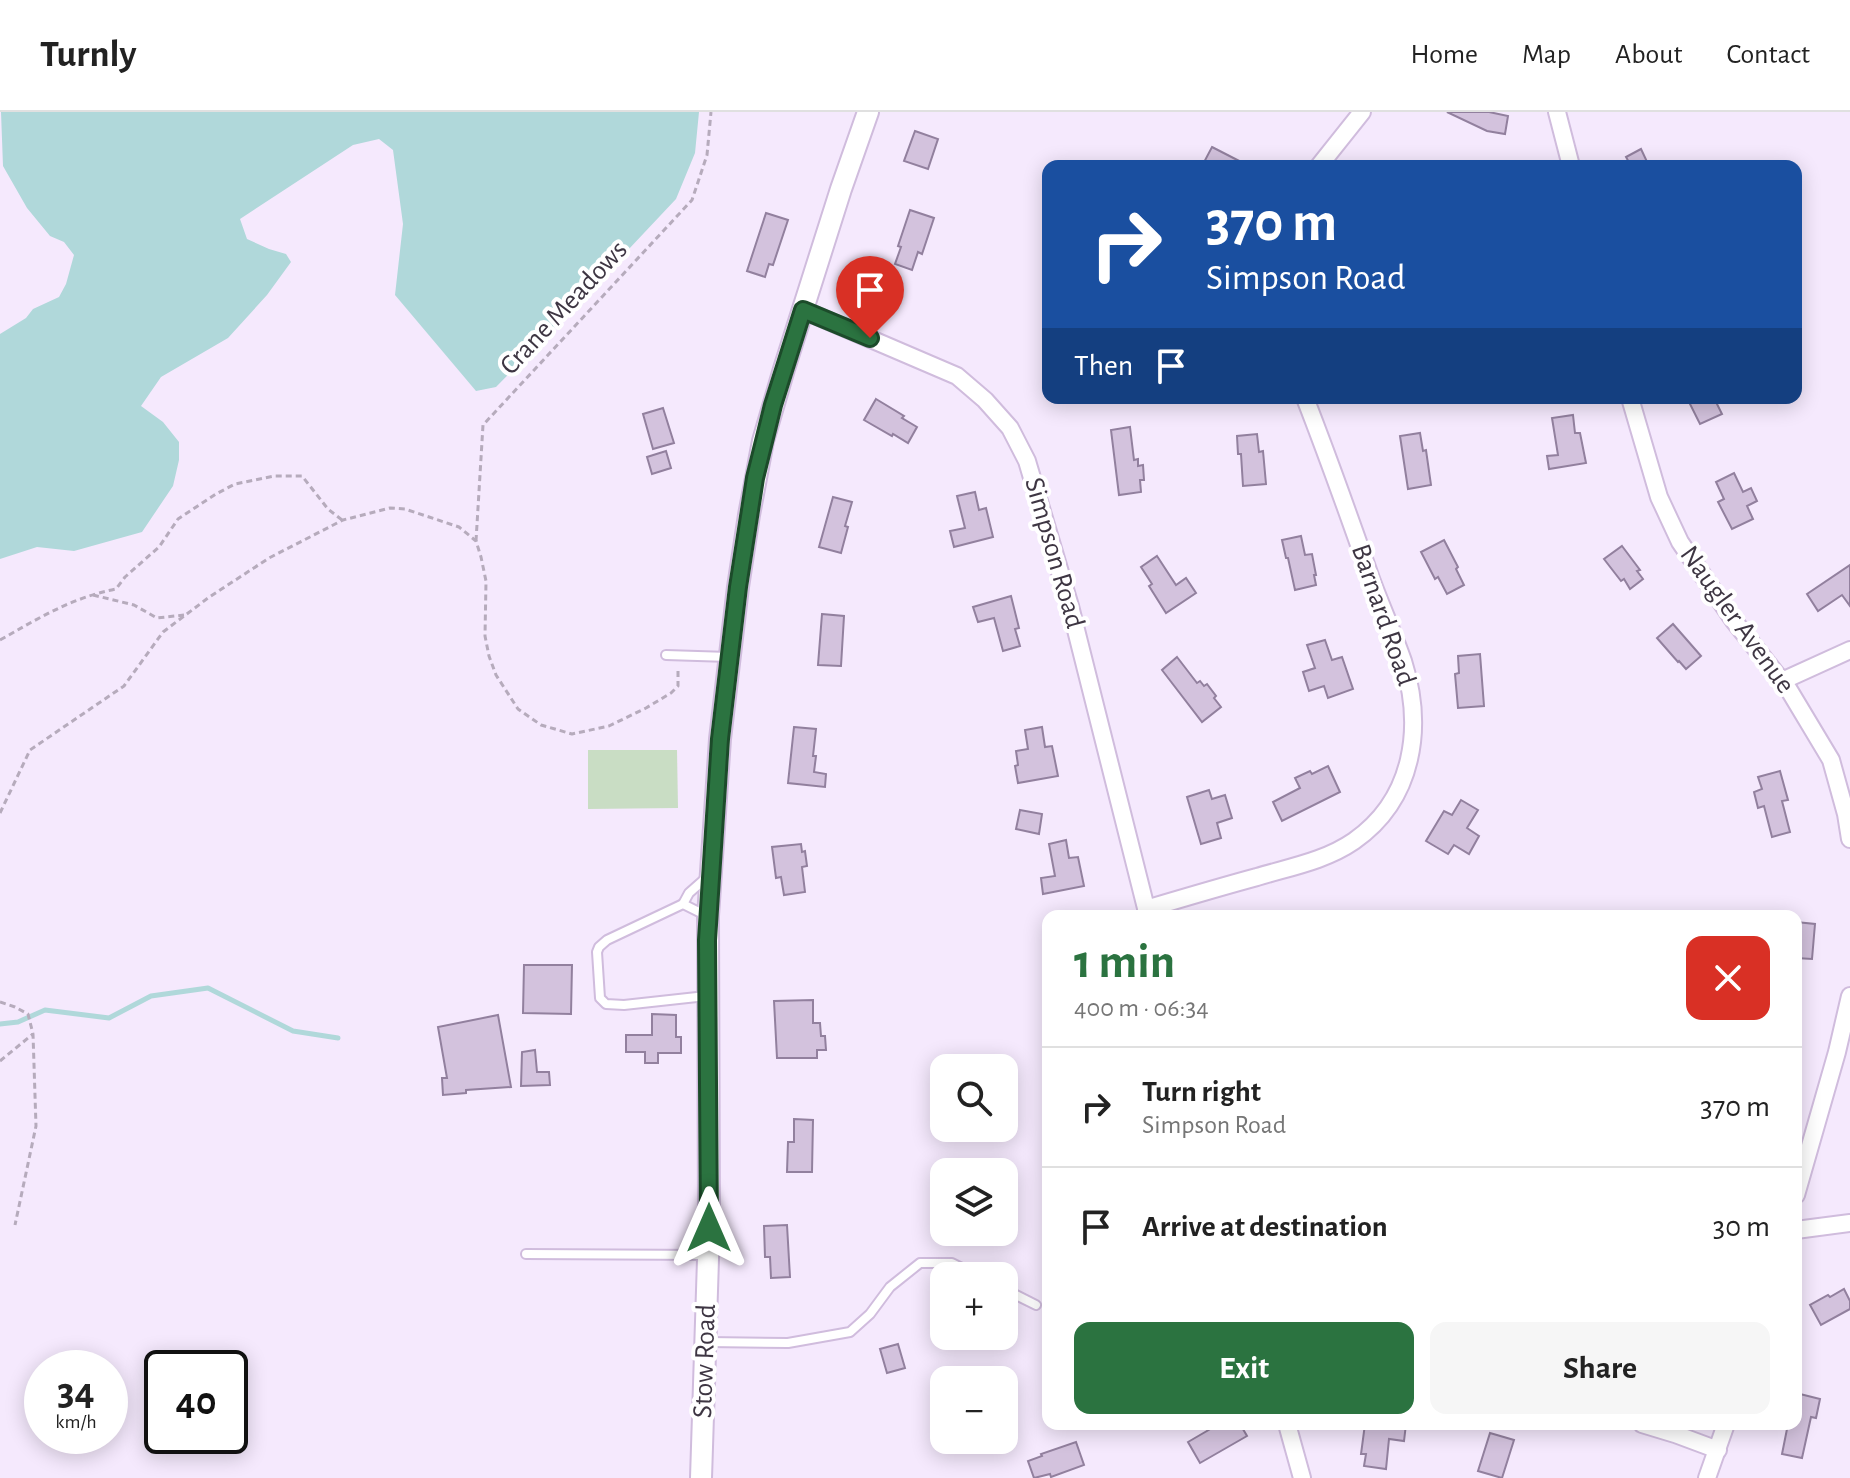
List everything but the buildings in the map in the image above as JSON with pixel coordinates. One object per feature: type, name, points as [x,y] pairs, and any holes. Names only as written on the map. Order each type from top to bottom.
[{"type":"street","name":"Stow Road","points":[[701,1478],[709,1255],[708,916],[720,739],[730,657],[743,552],[763,441],[837,201],[868,112]]},
{"type":"street","points":[[1324,160],[1362,112]]},
{"type":"street","points":[[1557,112],[1569,160]]},
{"type":"street","name":"Simpson Road","points":[[803,310],[957,376],[985,400],[1010,428],[1027,461],[1070,606],[1146,910]]},
{"type":"street","name":"Barnard Road","points":[[1157,910],[1321,859],[1354,841],[1394,799],[1407,773],[1413,743],[1413,704],[1403,662],[1307,404]]},
{"type":"street","name":"Naugler Avenue","points":[[1632,404],[1659,497],[1680,542],[1734,621],[1789,690],[1831,760],[1850,839]]},
{"type":"street","points":[[1782,681],[1850,650]]},
{"type":"street","points":[[1802,1174],[1850,996]]},
{"type":"street","points":[[1802,1229],[1850,1223]]},
{"type":"street","points":[[1289,1430],[1302,1478]]},
{"type":"street","points":[[1662,1430],[1718,1450]]},
{"type":"street","points":[[1707,1478],[1724,1430]]},
{"type":"lane","points":[[666,655],[730,657]]},
{"type":"lane","points":[[707,996],[624,1005],[606,1004],[600,998],[597,952],[607,940],[683,904],[689,893],[712,873]]},
{"type":"lane","points":[[683,904],[708,916]]},
{"type":"lane","points":[[526,1254],[709,1255]]},
{"type":"lane","points":[[706,1342],[788,1343],[850,1332],[870,1314],[890,1287],[920,1263],[930,1263]]},
{"type":"lane","points":[[1018,1296],[1036,1305]]},
{"type":"path","name":"Crane Meadows","points":[[678,656],[678,686],[646,708],[609,726],[572,734],[541,725],[518,709],[496,675],[485,636],[486,581],[476,541],[483,425],[692,200],[707,155],[711,112]]},
{"type":"path","points":[[0,640],[53,610],[89,595],[116,589],[159,547],[178,519],[235,484],[274,476],[302,476],[328,509],[343,520]]},
{"type":"path","points":[[0,813],[30,750],[124,686],[163,632],[269,558],[343,520],[390,508],[405,509],[459,527],[476,541]]},
{"type":"path","points":[[89,595],[134,605],[157,618],[184,615]]},
{"type":"path","points":[[0,1002],[28,1014],[33,1034],[36,1126],[15,1225]]},
{"type":"path","points":[[0,1061],[33,1034]]},
{"type":"shaded area","points":[[1,112],[699,112],[695,153],[676,199],[496,387],[476,391],[395,295],[403,224],[393,150],[379,139],[353,145],[240,219],[247,239],[286,254],[291,262],[267,295],[228,338],[161,377],[141,406],[163,422],[179,442],[179,460],[173,486],[142,532],[74,551],[37,547],[0,559],[0,334],[26,318],[33,309],[59,297],[74,255],[64,242],[50,236],[27,208],[3,166]]},
{"type":"shaded area","points":[[588,750],[677,750],[678,808],[588,809]]},
{"type":"waterway","points":[[0,1024],[18,1022],[45,1010],[109,1018],[151,996],[208,988],[293,1031],[338,1038]]},
{"type":"route","points":[[709,1228],[708,916],[720,739],[755,478],[773,405],[803,310],[870,338]]}]
